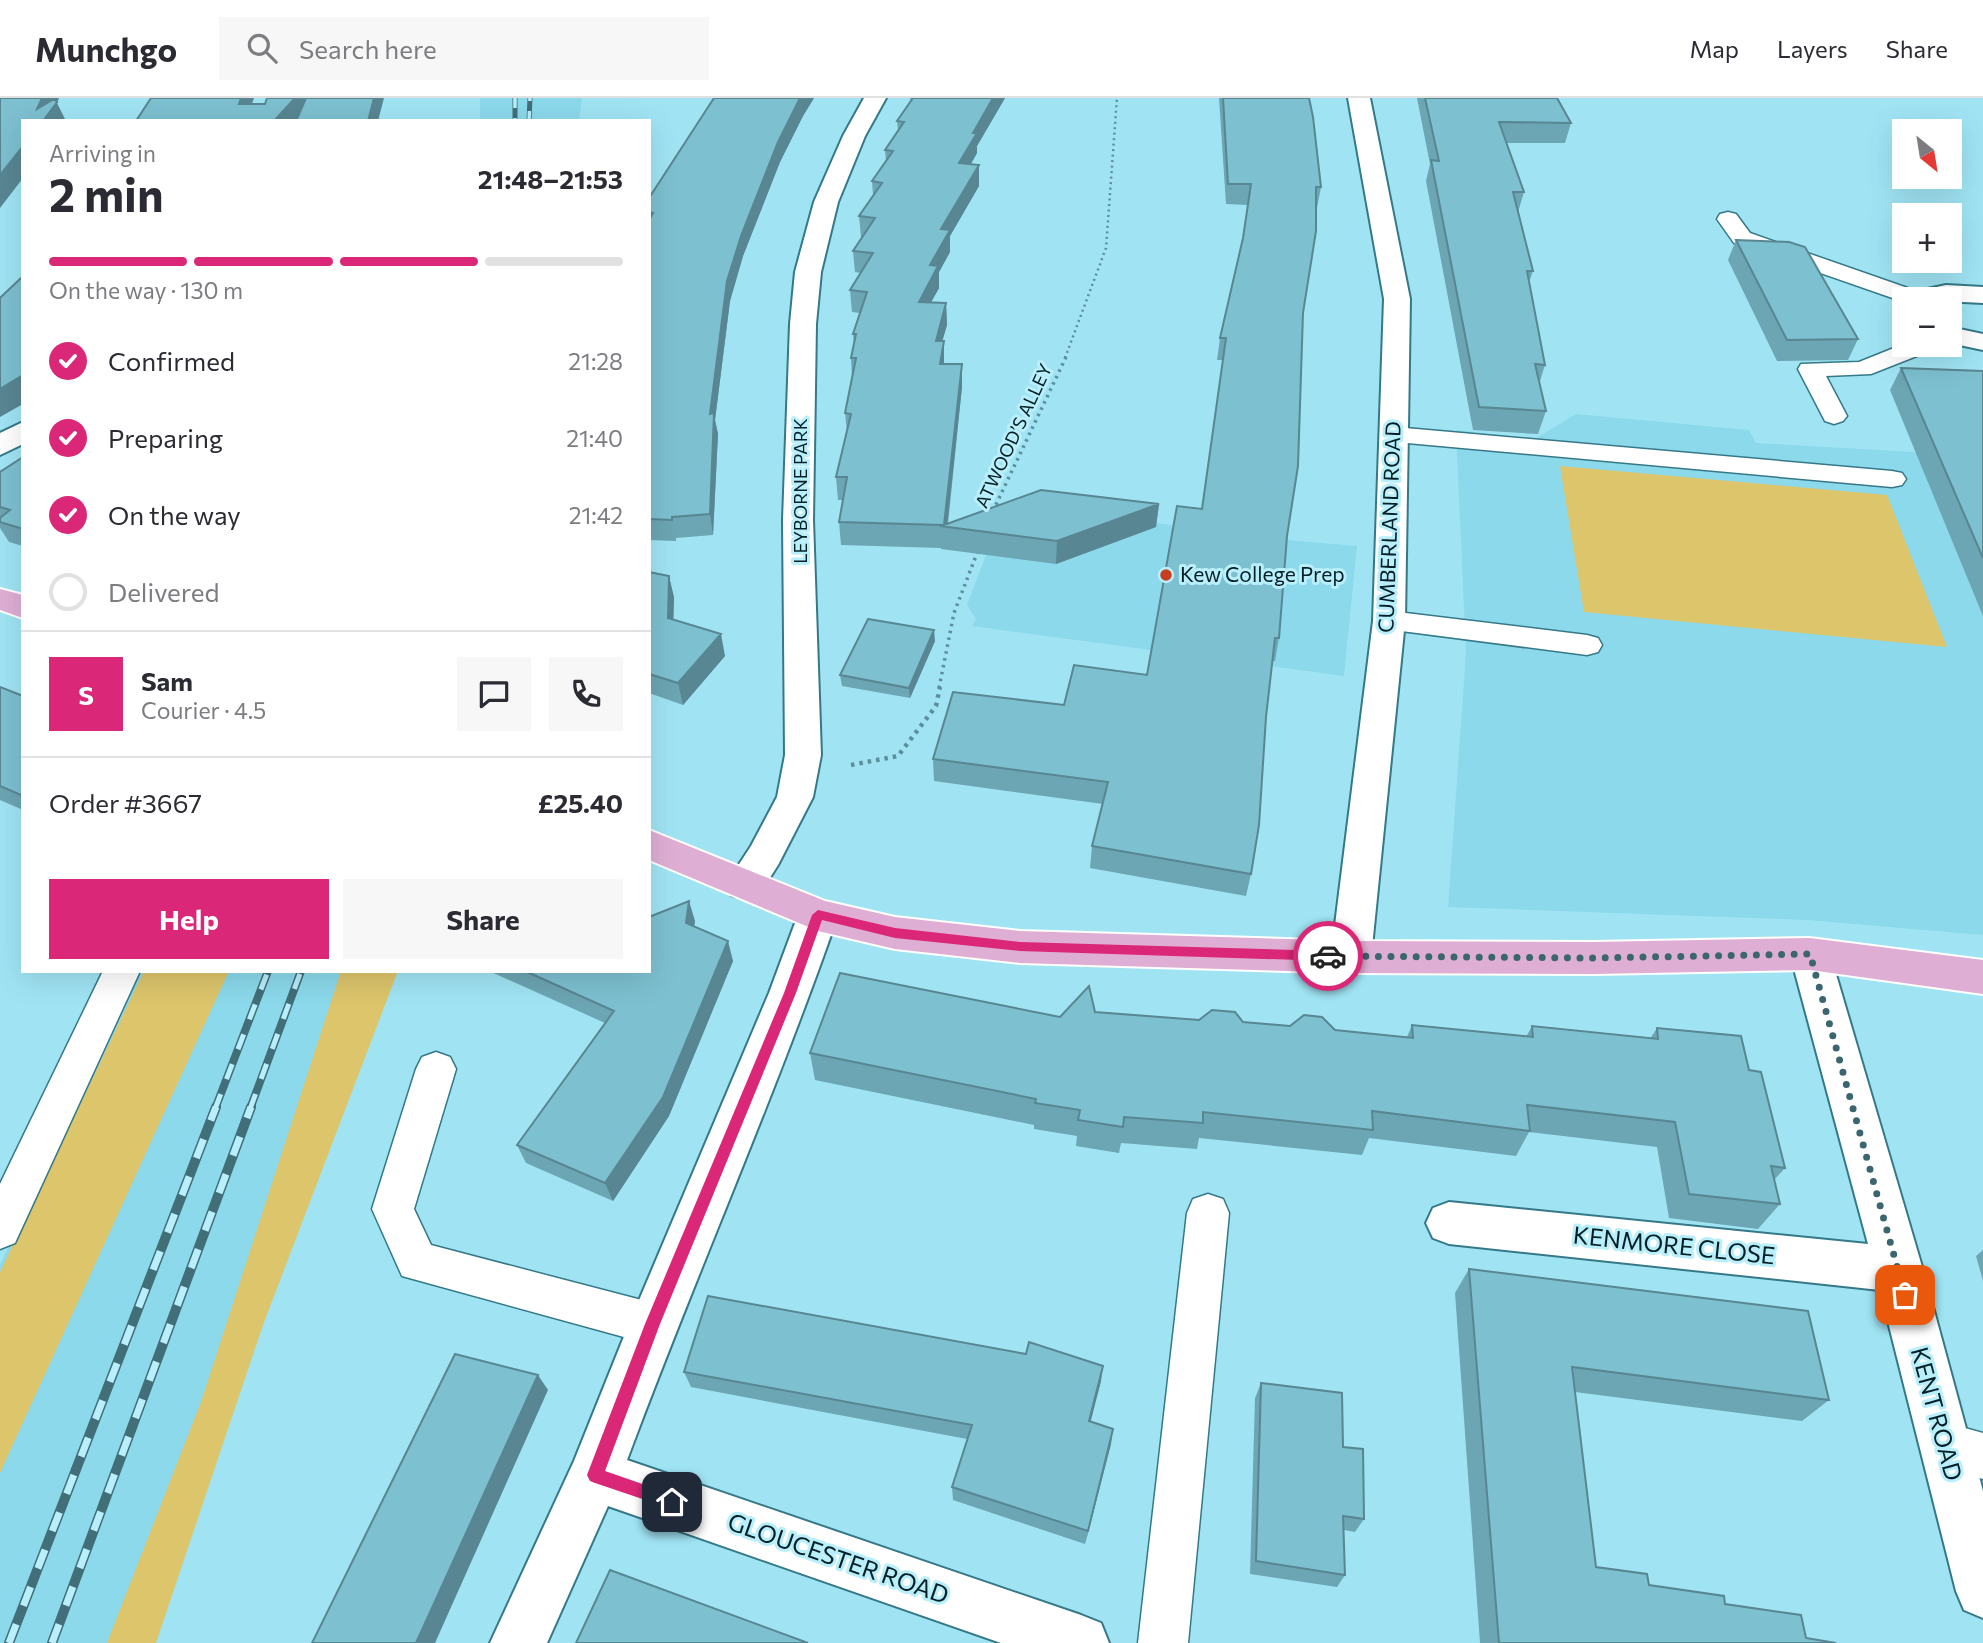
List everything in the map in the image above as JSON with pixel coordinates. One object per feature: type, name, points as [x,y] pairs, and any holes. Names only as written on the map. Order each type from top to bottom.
[{"type":"highway","points":[[0,599],[21,606]]},
{"type":"highway","points":[[651,845],[818,915],[895,933],[1020,947],[1351,957],[1594,958],[1810,954],[1983,977]]},
{"type":"street","name":"LEYBORNE PARK","points":[[745,884],[765,855],[795,797],[803,755],[803,631],[798,520],[803,324],[808,272],[827,202],[854,136],[874,98]]},
{"type":"street","name":"CUMBERLAND ROAD","points":[[1351,957],[1389,621],[1397,299],[1359,98]]},
{"type":"street","points":[[1962,294],[1983,295]]},
{"type":"street","points":[[1962,338],[1983,342]]},
{"type":"street","points":[[0,446],[21,432]]},
{"type":"street","points":[[518,1643],[595,1475],[653,1324],[790,993],[818,915]]},
{"type":"street","name":"KENT ROAD","points":[[1810,954],[1899,1270],[1963,1451],[1983,1591]]},
{"type":"street","name":"KENMORE CLOSE","points":[[1449,1223],[1899,1270]]},
{"type":"street","name":"GLOUCESTER ROAD","points":[[595,1475],[1081,1643]]},
{"type":"lane","points":[[1728,219],[1742,239],[1892,292]]},
{"type":"lane","points":[[1834,416],[1810,369],[1862,369],[1892,357]]},
{"type":"lane","points":[[1394,435],[1892,479]]},
{"type":"lane","points":[[1389,621],[1587,645]]},
{"type":"lane","points":[[0,1229],[121,973]]},
{"type":"lane","points":[[436,1069],[393,1209],[417,1262],[653,1324]]},
{"type":"lane","points":[[1163,1643],[1208,1213]]},
{"type":"path","name":"ATWOOD’S ALLEY","points":[[989,522],[1058,378],[1106,248],[1117,98]]},
{"type":"path","points":[[799,775],[898,756],[936,706],[954,613],[979,548]]},
{"type":"shaded area","points":[[480,98],[582,98],[579,119],[480,119]]},
{"type":"shaded area","points":[[1576,414],[1749,430],[1756,443],[1983,456],[1983,935],[1807,920],[1448,907],[1466,653],[1456,430],[1535,439]]},
{"type":"shaded area","points":[[1560,466],[1887,495],[1947,647],[1584,612]]},
{"type":"shaded area","name":"Kew College Prep","points":[[1011,504],[1286,540],[1357,546],[1344,676],[972,626],[976,619],[967,605],[997,526]]},
{"type":"shaded area","points":[[137,973],[369,973],[156,1643],[0,1643],[0,1265]]},
{"type":"shaded area","points":[[143,973],[228,973],[0,1473],[0,1272]]},
{"type":"shaded area","points":[[340,973],[397,973],[263,1325],[156,1643],[107,1643],[201,1402]]},
{"type":"building","points":[[0,98],[42,98],[37,109],[54,99],[57,102],[44,119],[21,119],[21,149],[0,175]]},
{"type":"building","points":[[151,98],[241,98],[239,104],[265,104],[267,98],[295,98],[276,119],[137,119]]},
{"type":"building","points":[[306,98],[374,98],[369,119],[297,119]]},
{"type":"building","points":[[714,98],[800,98],[778,142],[741,236],[727,281],[710,414],[714,413],[710,514],[672,517],[672,520],[651,519],[651,195]]},
{"type":"building","points":[[913,98],[993,98],[959,163],[979,165],[941,229],[950,230],[930,265],[938,266],[919,302],[946,303],[936,341],[944,341],[940,364],[962,364],[944,525],[1041,490],[1159,504],[1057,541],[940,526],[943,525],[839,522],[847,477],[836,477],[851,414],[845,413],[856,358],[851,358],[856,334],[853,334],[867,292],[850,290],[873,253],[853,251],[875,218],[859,216],[882,183],[872,181],[893,151],[885,150],[904,122],[897,121]]},
{"type":"building","points":[[1223,98],[1309,98],[1321,187],[1316,187],[1316,231],[1303,313],[1298,466],[1287,536],[1279,638],[1275,638],[1266,717],[1259,825],[1251,874],[1092,846],[1108,782],[933,759],[953,692],[1064,705],[1074,665],[1147,675],[1177,506],[1202,509],[1226,338],[1220,338],[1243,238],[1251,184],[1228,184]]},
{"type":"building","points":[[1425,98],[1557,98],[1571,123],[1499,122],[1524,192],[1513,192],[1533,271],[1527,271],[1545,365],[1535,364],[1546,411],[1479,407],[1431,160],[1439,161]]},
{"type":"building","points":[[1736,240],[1789,242],[1805,247],[1858,339],[1787,340]]},
{"type":"building","points":[[21,278],[21,376],[0,389],[0,298]]},
{"type":"building","points":[[1901,368],[1983,371],[1983,558]]},
{"type":"building","points":[[21,458],[21,528],[0,522],[0,518],[10,510],[0,507],[0,472]]},
{"type":"building","points":[[651,572],[669,576],[668,618],[721,634],[678,683],[651,675]]},
{"type":"building","points":[[868,619],[934,630],[909,688],[840,675]]},
{"type":"building","points":[[0,687],[21,695],[21,795],[0,786]]},
{"type":"building","points":[[689,901],[686,923],[728,941],[663,1097],[605,1183],[517,1145],[614,1011],[529,973],[651,973],[651,916]]},
{"type":"building","points":[[840,973],[1060,1017],[1089,986],[1095,1012],[1199,1020],[1212,1010],[1235,1012],[1243,1022],[1290,1026],[1304,1015],[1322,1017],[1335,1030],[1413,1038],[1412,1025],[1533,1037],[1532,1026],[1658,1039],[1657,1028],[1741,1036],[1749,1070],[1761,1072],[1785,1168],[1771,1166],[1780,1204],[1689,1194],[1675,1122],[1527,1105],[1530,1131],[1372,1111],[1373,1130],[1203,1112],[1203,1123],[1124,1117],[1123,1127],[1078,1120],[1080,1110],[1035,1103],[1036,1099],[810,1053]]},
{"type":"building","points":[[1469,1269],[1808,1311],[1829,1400],[1572,1367],[1596,1567],[1647,1574],[1649,1585],[1724,1596],[1725,1604],[1801,1615],[1806,1638],[1836,1643],[1499,1643]]},
{"type":"building","points":[[708,1296],[1026,1354],[1029,1342],[1103,1366],[1089,1421],[1113,1429],[1088,1531],[952,1487],[972,1425],[684,1372]]},
{"type":"building","points":[[455,1354],[538,1375],[416,1643],[312,1643]]},
{"type":"building","points":[[1261,1383],[1342,1393],[1343,1447],[1363,1449],[1364,1519],[1343,1516],[1345,1575],[1256,1561]]},
{"type":"building","points":[[610,1570],[808,1643],[576,1643]]},
{"type":"railway","points":[[515,98],[515,119]]},
{"type":"railway","points":[[529,119],[530,98]]},
{"type":"railway","points":[[215,1109],[267,973]]},
{"type":"railway","points":[[250,1109],[300,973]]},
{"type":"railway","points":[[9,1643],[216,1107]]},
{"type":"railway","points":[[52,1643],[251,1107]]},
{"type":"way so far","points":[[1328,956],[1594,958],[1810,954],[1905,1295]]},
{"type":"place","name":"Kew College Prep","points":[[1166,575]]},
{"type":"route","points":[[672,1502],[595,1475],[653,1324],[790,993],[818,915],[895,933],[1020,947],[1328,956]]}]
